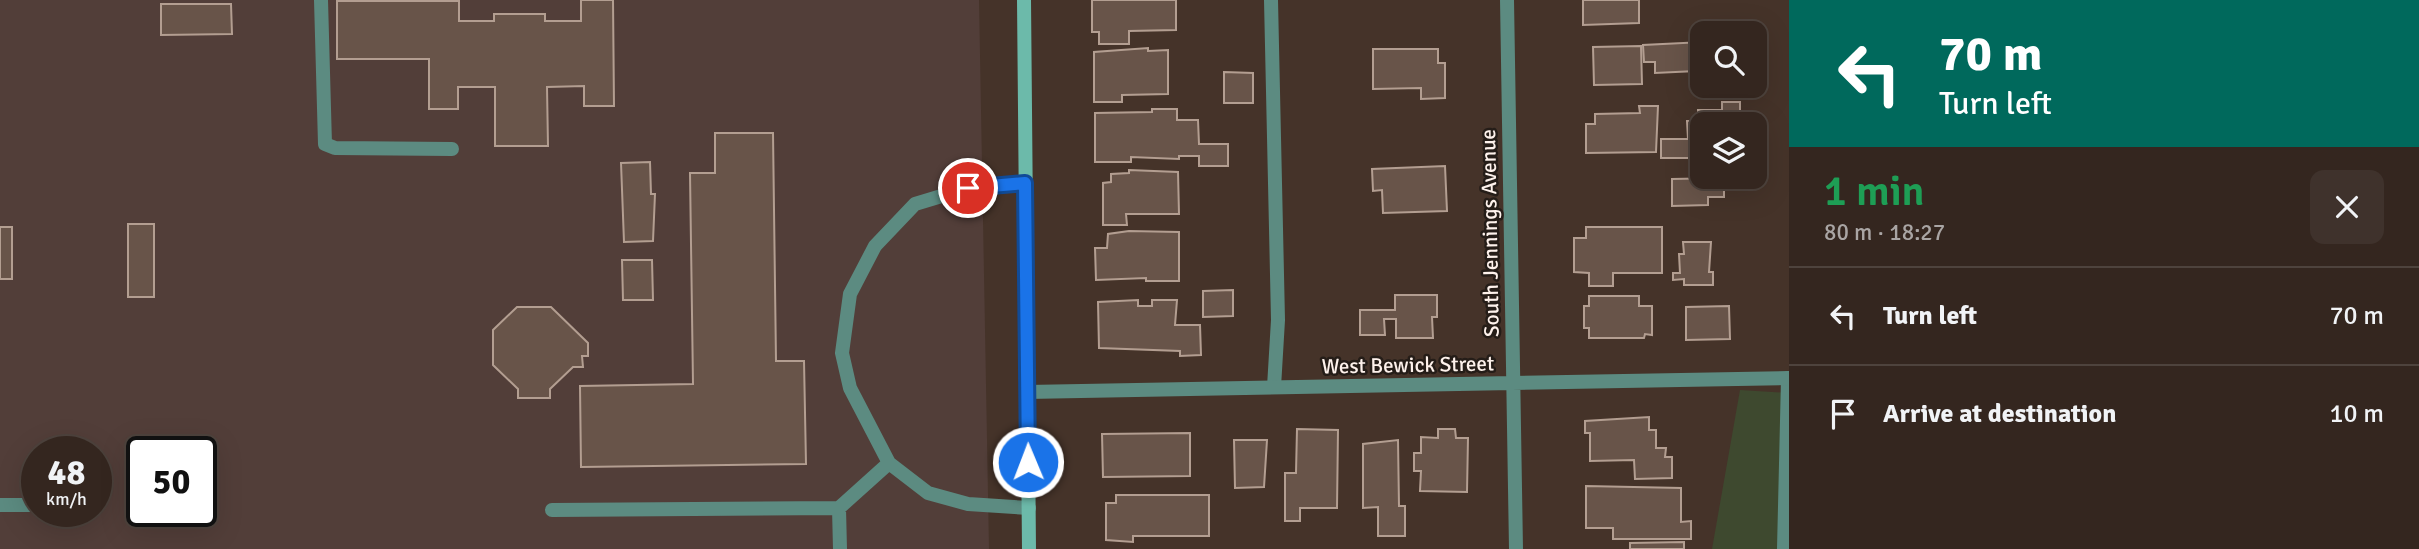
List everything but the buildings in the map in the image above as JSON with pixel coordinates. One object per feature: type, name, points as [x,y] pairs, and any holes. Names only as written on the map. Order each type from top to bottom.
[{"type":"main road","points":[[1024,0],[1029,549]]},
{"type":"street","points":[[321,0],[325,144],[335,148],[452,149]]},
{"type":"street","points":[[1271,0],[1278,320],[1274,387]]},
{"type":"street","name":"South Jennings Avenue","points":[[1507,0],[1516,549]]},
{"type":"street","points":[[1025,183],[968,188],[915,204],[875,247],[850,294],[842,353],[850,388],[889,463],[928,493],[968,504],[1029,508]]},
{"type":"street","points":[[1784,549],[1788,379]]},
{"type":"street","name":"West Bewick Street","points":[[1027,392],[1788,379]]},
{"type":"street","points":[[552,510],[839,508],[889,463]]},
{"type":"street","points":[[0,505],[21,505]]},
{"type":"street","points":[[839,508],[840,549]]},
{"type":"shaded area","points":[[0,0],[979,0],[989,549],[0,549]]},
{"type":"green space","points":[[1740,390],[1789,393],[1789,549],[1712,549]]},
{"type":"route","points":[[968,188],[1025,183],[1028,462]]}]
